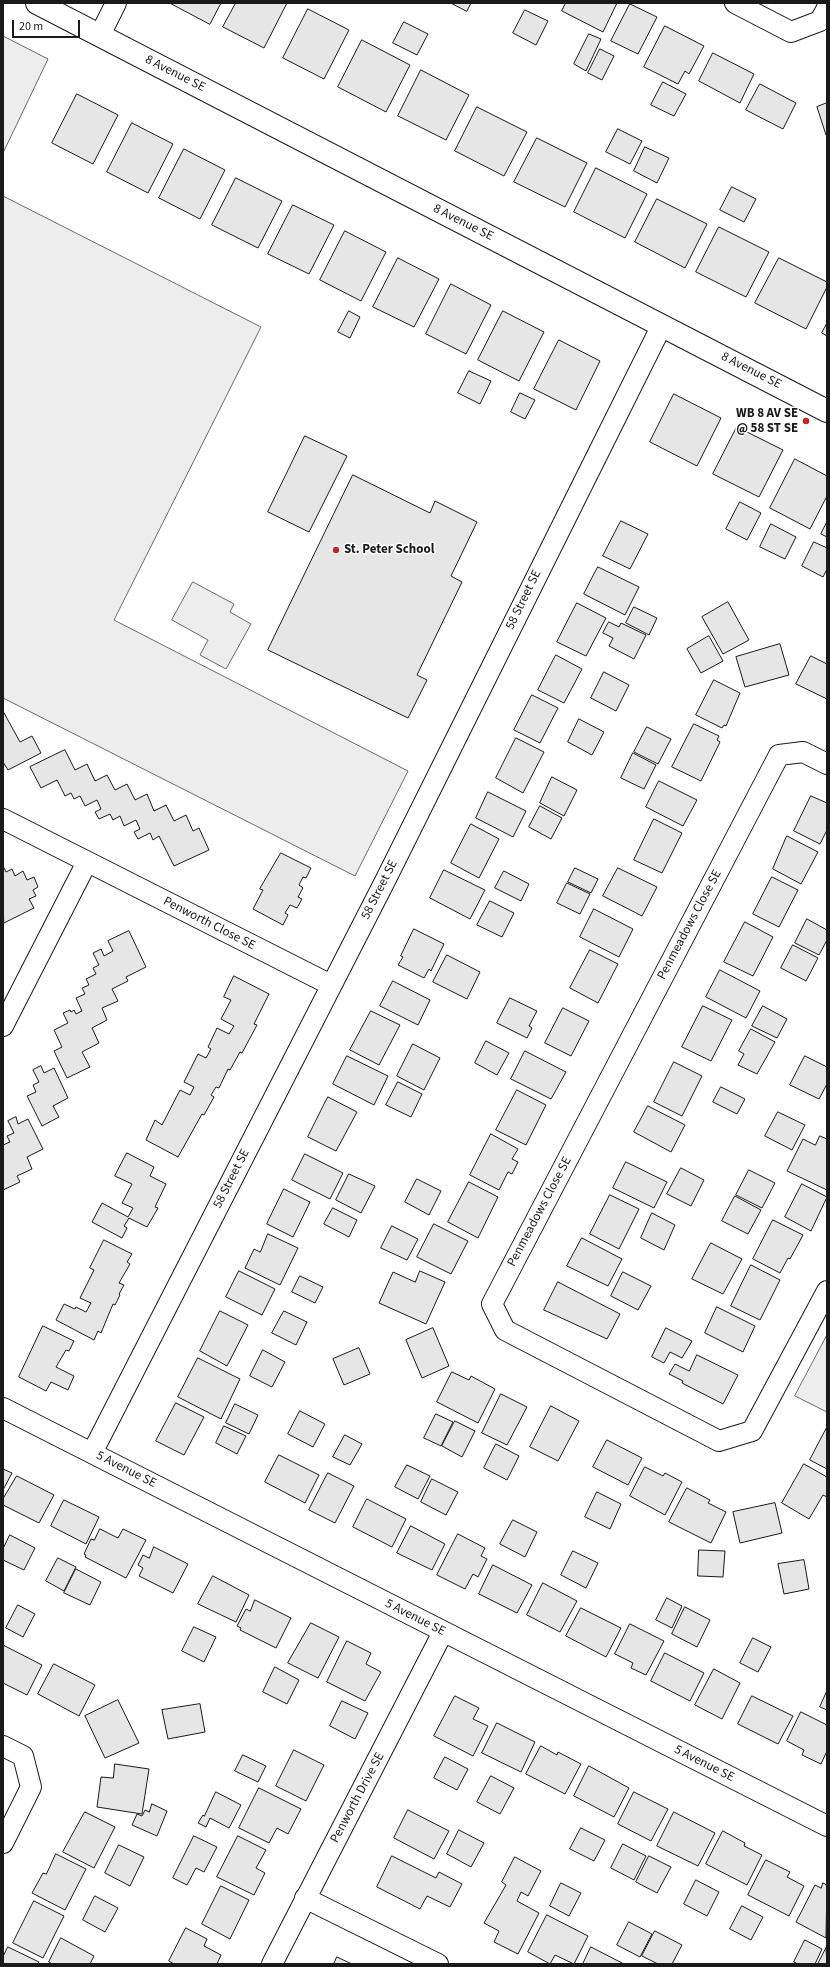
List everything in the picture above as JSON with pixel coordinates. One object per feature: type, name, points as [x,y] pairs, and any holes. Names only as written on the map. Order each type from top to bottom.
[{"type":"street","name":"8 Avenue SE","points":[[37,3],[827,411]]},
{"type":"street","points":[[100,35],[116,3]]},
{"type":"street","points":[[735,3],[791,32],[820,21],[827,8]]},
{"type":"street","name":"58 Street SE","points":[[92,1452],[385,881],[662,325]]},
{"type":"street","name":"Penmeadows Close SE","points":[[827,764],[803,752],[779,755],[492,1304],[505,1330],[719,1441],[752,1431],[827,1291]]},
{"type":"street","name":"Penworth Close SE","points":[[3,819],[331,985]]},
{"type":"street","points":[[3,1026],[87,862]]},
{"type":"street","name":"5 Avenue SE","points":[[3,1408],[827,1826]]},
{"type":"street","name":"Penworth Drive SE","points":[[272,1964],[443,1632]]},
{"type":"street","points":[[3,1746],[23,1756],[31,1787],[3,1843]]},
{"type":"street","points":[[305,1898],[438,1964]]},
{"type":"shaded area","points":[[3,36],[48,59],[3,153]]},
{"type":"shaded area","points":[[3,196],[261,327],[114,620],[408,771],[355,876],[3,698]]},
{"type":"shaded area","points":[[193,582],[234,604],[230,612],[251,624],[226,669],[200,655],[208,640],[172,620]]},
{"type":"shaded area","points":[[827,1335],[827,1412],[795,1396]]},
{"type":"building","points":[[170,3],[221,3],[210,24]]},
{"type":"building","points":[[236,3],[287,3],[264,48],[223,27]]},
{"type":"building","points":[[451,3],[471,3],[467,11]]},
{"type":"building","points":[[566,3],[617,3],[603,32],[562,11]]},
{"type":"building","points":[[630,4],[657,17],[638,54],[611,41]]},
{"type":"building","points":[[308,9],[349,30],[324,79],[283,58]]},
{"type":"building","points":[[525,10],[548,21],[536,45],[513,33]]},
{"type":"building","points":[[404,22],[428,34],[417,55],[393,43]]},
{"type":"building","points":[[665,26],[704,46],[689,74],[685,71],[678,84],[644,67]]},
{"type":"building","points":[[589,34],[601,39],[586,71],[574,64]]},
{"type":"building","points":[[362,40],[410,65],[386,112],[338,87]]},
{"type":"building","points":[[600,49],[614,56],[602,80],[588,73]]},
{"type":"building","points":[[713,53],[754,74],[740,103],[699,81]]},
{"type":"building","points":[[421,70],[469,95],[446,140],[398,116]]},
{"type":"building","points":[[663,82],[686,94],[674,116],[651,105]]},
{"type":"building","points":[[760,84],[796,103],[783,129],[746,110]]},
{"type":"building","points":[[77,94],[118,115],[93,164],[52,143]]},
{"type":"building","points":[[827,103],[827,135],[826,135],[817,107]]},
{"type":"building","points":[[477,107],[527,132],[504,176],[455,151]]},
{"type":"building","points":[[132,123],[173,144],[148,193],[107,172]]},
{"type":"building","points":[[618,129],[642,141],[630,164],[606,152]]},
{"type":"building","points":[[537,138],[587,163],[565,207],[514,182]]},
{"type":"building","points":[[645,147],[669,158],[657,183],[634,171]]},
{"type":"building","points":[[184,149],[225,170],[200,219],[159,198]]},
{"type":"building","points":[[596,168],[647,194],[625,238],[574,212]]},
{"type":"building","points":[[236,178],[282,201],[258,248],[212,225]]},
{"type":"building","points":[[732,187],[756,199],[744,222],[720,210]]},
{"type":"building","points":[[657,199],[707,224],[685,268],[635,242]]},
{"type":"building","points":[[293,205],[334,225],[309,274],[268,254]]},
{"type":"building","points":[[719,227],[769,252],[746,297],[696,272]]},
{"type":"building","points":[[345,231],[386,252],[361,301],[320,280]]},
{"type":"building","points":[[398,258],[439,279],[414,327],[373,307]]},
{"type":"building","points":[[779,258],[827,282],[827,287],[806,329],[755,303]]},
{"type":"building","points":[[451,284],[491,305],[466,354],[426,334]]},
{"type":"building","points":[[349,311],[360,317],[350,338],[338,332]]},
{"type":"building","points":[[503,311],[544,332],[519,381],[478,360]]},
{"type":"building","points":[[827,323],[827,336],[822,333]]},
{"type":"building","points":[[559,340],[600,361],[576,410],[534,389]]},
{"type":"building","points":[[469,371],[491,381],[480,404],[458,393]]},
{"type":"building","points":[[520,393],[535,400],[525,419],[511,412]]},
{"type":"building","points":[[674,394],[721,418],[697,466],[650,442]]},
{"type":"building","points":[[737,427],[783,450],[759,497],[713,474]]},
{"type":"building","points":[[305,436],[347,456],[309,532],[268,512]]},
{"type":"building","points":[[795,459],[827,476],[827,496],[810,529],[770,508]]},
{"type":"building","points":[[353,475],[430,513],[435,501],[477,522],[451,576],[462,582],[417,675],[427,680],[408,718],[268,650]]},
{"type":"building","points":[[740,502],[761,513],[747,540],[726,529]]},
{"type":"building","points":[[621,521],[648,534],[630,569],[603,556]]},
{"type":"building","points":[[827,522],[827,537],[821,534]]},
{"type":"building","points":[[771,524],[796,537],[785,559],[760,547]]},
{"type":"building","points":[[814,542],[827,548],[827,569],[823,577],[802,566]]},
{"type":"building","points":[[598,567],[639,587],[625,615],[584,594]]},
{"type":"building","points":[[728,602],[749,640],[723,654],[702,617]]},
{"type":"building","points":[[577,603],[606,618],[586,656],[557,642]]},
{"type":"building","points":[[634,607],[657,618],[649,635],[626,623]]},
{"type":"building","points":[[609,622],[619,627],[621,623],[646,635],[634,659],[609,646],[613,638],[603,633]]},
{"type":"building","points":[[709,636],[723,661],[701,673],[687,649]]},
{"type":"building","points":[[780,644],[789,675],[745,687],[736,657]]},
{"type":"building","points":[[556,655],[582,669],[564,703],[538,690]]},
{"type":"building","points":[[811,656],[827,664],[827,699],[796,684]]},
{"type":"building","points":[[604,672],[629,685],[616,711],[591,698]]},
{"type":"building","points":[[714,680],[740,693],[726,726],[724,725],[722,728],[696,715]]},
{"type":"building","points":[[532,695],[558,708],[540,743],[514,730]]},
{"type":"building","points":[[3,711],[20,742],[32,736],[41,753],[8,770],[3,762]]},
{"type":"building","points":[[579,719],[604,732],[592,755],[568,742]]},
{"type":"building","points":[[694,724],[719,736],[717,740],[720,742],[701,781],[672,767]]},
{"type":"building","points":[[647,727],[671,739],[658,764],[634,752]]},
{"type":"building","points":[[516,738],[544,752],[523,793],[496,778]]},
{"type":"building","points":[[65,750],[75,770],[87,764],[95,781],[107,775],[115,790],[127,784],[135,800],[147,794],[154,811],[166,805],[174,821],[186,815],[193,831],[199,828],[209,850],[174,866],[159,836],[153,840],[150,833],[138,839],[134,832],[140,829],[136,820],[124,826],[120,816],[113,820],[110,814],[99,819],[95,812],[101,809],[97,800],[85,806],[80,796],[74,799],[71,793],[65,796],[57,780],[41,788],[30,767]]},
{"type":"building","points":[[633,753],[656,765],[644,789],[621,778]]},
{"type":"building","points":[[552,777],[577,790],[564,816],[540,803]]},
{"type":"building","points":[[659,781],[697,800],[683,826],[646,807]]},
{"type":"building","points":[[488,792],[526,811],[513,837],[476,818]]},
{"type":"building","points":[[811,796],[827,803],[827,830],[820,844],[794,831]]},
{"type":"building","points":[[540,806],[562,818],[551,839],[529,827]]},
{"type":"building","points":[[654,819],[682,833],[662,873],[634,860]]},
{"type":"building","points":[[471,824],[499,839],[479,878],[451,863]]},
{"type":"building","points":[[787,836],[818,852],[801,884],[773,869]]},
{"type":"building","points":[[281,853],[311,868],[306,878],[303,877],[299,885],[303,888],[298,897],[302,899],[297,908],[290,905],[285,913],[288,915],[283,925],[253,909],[263,890],[260,889]]},
{"type":"building","points":[[3,866],[6,872],[12,869],[15,876],[23,871],[27,880],[34,877],[38,887],[33,890],[36,896],[29,899],[34,908],[4,923]]},
{"type":"building","points":[[575,868],[598,879],[591,893],[568,882]]},
{"type":"building","points":[[618,868],[657,887],[642,916],[603,896]]},
{"type":"building","points":[[444,870],[485,890],[470,919],[430,898]]},
{"type":"building","points":[[504,871],[529,884],[521,901],[495,888]]},
{"type":"building","points":[[772,877],[798,890],[779,927],[753,914]]},
{"type":"building","points":[[567,883],[590,894],[580,914],[557,903]]},
{"type":"building","points":[[490,901],[514,913],[502,937],[477,925]]},
{"type":"building","points":[[594,909],[633,929],[619,957],[580,937]]},
{"type":"building","points":[[807,919],[827,930],[827,940],[819,955],[795,943]]},
{"type":"building","points":[[745,922],[773,937],[753,976],[724,962]]},
{"type":"building","points":[[414,929],[444,944],[431,971],[429,969],[424,978],[398,965],[403,957],[401,956]]},
{"type":"building","points":[[129,931],[146,967],[126,977],[128,981],[112,989],[118,1001],[102,1008],[107,1020],[92,1028],[99,1043],[82,1052],[90,1067],[67,1078],[54,1051],[62,1047],[54,1030],[68,1023],[63,1013],[74,1010],[76,1014],[82,1011],[76,998],[85,994],[82,988],[89,985],[86,979],[96,974],[93,968],[99,965],[93,953],[101,949],[104,956],[113,951],[108,941]]},
{"type":"building","points":[[793,945],[818,958],[806,981],[781,968]]},
{"type":"building","points":[[590,950],[618,964],[598,1003],[570,988]]},
{"type":"building","points":[[447,955],[480,972],[467,999],[433,982]]},
{"type":"building","points":[[720,970],[760,991],[746,1018],[706,997]]},
{"type":"building","points":[[234,976],[269,994],[254,1024],[257,1025],[242,1053],[240,1052],[230,1070],[228,1069],[219,1088],[216,1087],[211,1095],[214,1097],[204,1115],[202,1114],[178,1157],[146,1140],[155,1120],[162,1125],[180,1090],[190,1095],[194,1087],[184,1082],[198,1054],[206,1058],[211,1049],[208,1047],[217,1028],[229,1034],[234,1026],[221,1019],[231,1000],[224,997]]},
{"type":"building","points":[[393,981],[430,1000],[418,1025],[380,1006]]},
{"type":"building","points":[[510,998],[537,1011],[529,1026],[532,1028],[527,1038],[497,1023]]},
{"type":"building","points":[[703,1006],[732,1020],[711,1061],[682,1047]]},
{"type":"building","points":[[763,1006],[787,1019],[777,1038],[752,1026]]},
{"type":"building","points":[[563,1008],[589,1021],[571,1056],[545,1043]]},
{"type":"building","points":[[371,1011],[400,1025],[379,1065],[350,1050]]},
{"type":"building","points":[[751,1029],[775,1042],[757,1074],[738,1065],[744,1054],[739,1051]]},
{"type":"building","points":[[486,1041],[509,1053],[497,1075],[475,1063]]},
{"type":"building","points":[[413,1044],[440,1058],[424,1090],[397,1076]]},
{"type":"building","points":[[525,1051],[566,1072],[551,1099],[511,1079]]},
{"type":"building","points":[[347,1056],[388,1076],[374,1105],[333,1084]]},
{"type":"building","points":[[805,1056],[827,1067],[827,1084],[819,1099],[790,1085]]},
{"type":"building","points":[[674,1062],[702,1076],[682,1116],[654,1102]]},
{"type":"building","points":[[41,1066],[44,1073],[54,1068],[68,1098],[53,1106],[59,1117],[42,1126],[27,1096],[36,1092],[33,1085],[39,1082],[33,1070]]},
{"type":"building","points":[[398,1082],[422,1094],[411,1117],[386,1105]]},
{"type":"building","points":[[721,1087],[745,1099],[737,1114],[713,1102]]},
{"type":"building","points":[[517,1090],[546,1105],[526,1145],[496,1130]]},
{"type":"building","points":[[328,1097],[357,1112],[336,1151],[308,1137]]},
{"type":"building","points":[[648,1106],[685,1125],[671,1152],[634,1132]]},
{"type":"building","points":[[778,1112],[805,1125],[792,1150],[765,1136]]},
{"type":"building","points":[[16,1117],[18,1124],[28,1119],[43,1149],[27,1157],[32,1169],[17,1176],[20,1182],[3,1190],[3,1145],[10,1142],[7,1136],[14,1133],[8,1121]]},
{"type":"building","points":[[491,1134],[518,1149],[512,1159],[518,1162],[512,1174],[508,1172],[499,1190],[470,1175]]},
{"type":"building","points":[[820,1136],[827,1139],[827,1190],[787,1171],[803,1139],[815,1145]]},
{"type":"building","points":[[127,1153],[154,1167],[150,1176],[166,1184],[155,1207],[158,1208],[147,1227],[129,1218],[124,1226],[127,1228],[122,1238],[92,1222],[102,1203],[128,1217],[133,1208],[122,1203],[132,1184],[115,1176]]},
{"type":"building","points":[[305,1154],[343,1173],[330,1199],[292,1180]]},
{"type":"building","points":[[626,1162],[667,1182],[654,1208],[613,1188]]},
{"type":"building","points":[[681,1168],[704,1180],[691,1206],[667,1194]]},
{"type":"building","points":[[749,1170],[775,1183],[762,1208],[736,1195]]},
{"type":"building","points":[[349,1174],[375,1186],[361,1213],[336,1200]]},
{"type":"building","points":[[417,1179],[441,1191],[429,1215],[405,1202]]},
{"type":"building","points":[[469,1182],[498,1197],[478,1238],[448,1222]]},
{"type":"building","points":[[802,1184],[827,1197],[811,1231],[785,1217]]},
{"type":"building","points":[[284,1189],[310,1202],[293,1237],[267,1224]]},
{"type":"building","points":[[610,1195],[639,1209],[619,1249],[590,1234]]},
{"type":"building","points":[[735,1196],[761,1210],[748,1234],[722,1221]]},
{"type":"building","points":[[333,1208],[357,1220],[349,1237],[324,1224]]},
{"type":"building","points":[[652,1213],[675,1225],[664,1250],[641,1238]]},
{"type":"building","points":[[773,1220],[803,1235],[790,1259],[788,1258],[780,1273],[753,1259]]},
{"type":"building","points":[[434,1224],[468,1241],[451,1274],[417,1257]]},
{"type":"building","points":[[392,1226],[418,1239],[407,1260],[381,1248]]},
{"type":"building","points":[[268,1234],[298,1248],[280,1285],[245,1268],[254,1249],[260,1252]]},
{"type":"building","points":[[582,1238],[622,1259],[608,1286],[567,1266]]},
{"type":"building","points":[[104,1240],[132,1254],[127,1262],[130,1264],[119,1283],[124,1285],[119,1294],[120,1295],[115,1305],[113,1304],[101,1333],[98,1331],[94,1340],[56,1320],[64,1304],[75,1309],[76,1307],[86,1312],[91,1303],[80,1298],[94,1270],[90,1268]]},
{"type":"building","points":[[711,1243],[742,1259],[723,1294],[692,1279]]},
{"type":"building","points":[[751,1265],[780,1280],[760,1320],[731,1306]]},
{"type":"building","points":[[239,1271],[275,1289],[262,1315],[226,1297]]},
{"type":"building","points":[[420,1271],[445,1282],[426,1324],[379,1303],[393,1272],[415,1282]]},
{"type":"building","points":[[623,1272],[651,1286],[638,1310],[611,1296]]},
{"type":"building","points":[[300,1276],[323,1287],[315,1303],[292,1292]]},
{"type":"building","points":[[558,1282],[620,1314],[607,1339],[544,1310]]},
{"type":"building","points":[[717,1307],[755,1326],[743,1352],[705,1333]]},
{"type":"building","points":[[220,1311],[248,1325],[227,1366],[200,1351]]},
{"type":"building","points":[[284,1311],[307,1322],[296,1345],[272,1333]]},
{"type":"building","points":[[43,1326],[74,1341],[69,1351],[66,1350],[56,1367],[74,1376],[68,1390],[51,1382],[46,1391],[19,1377]]},
{"type":"building","points":[[433,1328],[449,1366],[422,1378],[406,1340]]},
{"type":"building","points":[[666,1328],[692,1341],[682,1358],[670,1352],[664,1363],[652,1357]]},
{"type":"building","points":[[359,1348],[370,1374],[344,1385],[333,1359]]},
{"type":"building","points":[[263,1350],[285,1362],[272,1387],[250,1376]]},
{"type":"building","points":[[697,1355],[738,1375],[723,1404],[682,1383],[683,1381],[669,1374],[675,1364],[689,1371]]},
{"type":"building","points":[[198,1358],[240,1379],[221,1419],[178,1397]]},
{"type":"building","points":[[452,1372],[469,1380],[471,1376],[495,1389],[478,1423],[437,1402]]},
{"type":"building","points":[[501,1394],[527,1407],[507,1445],[482,1433]]},
{"type":"building","points":[[176,1403],[204,1417],[184,1455],[156,1441]]},
{"type":"building","points":[[235,1404],[258,1415],[249,1434],[226,1423]]},
{"type":"building","points":[[551,1406],[579,1421],[558,1461],[530,1447]]},
{"type":"building","points":[[300,1411],[325,1424],[313,1447],[288,1434]]},
{"type":"building","points":[[436,1414],[453,1422],[441,1446],[424,1438]]},
{"type":"building","points":[[455,1421],[475,1431],[462,1457],[442,1446]]},
{"type":"building","points":[[224,1426],[246,1436],[237,1454],[216,1443]]},
{"type":"building","points":[[827,1427],[827,1469],[810,1460]]},
{"type":"building","points":[[345,1435],[362,1444],[350,1465],[333,1457]]},
{"type":"building","points":[[607,1440],[642,1458],[628,1485],[593,1467]]},
{"type":"building","points":[[496,1444],[519,1456],[507,1480],[484,1468]]},
{"type":"building","points":[[279,1455],[319,1475],[305,1503],[265,1482]]},
{"type":"building","points":[[804,1464],[827,1477],[827,1497],[823,1495],[809,1519],[782,1503]]},
{"type":"building","points":[[407,1465],[430,1476],[418,1499],[395,1487]]},
{"type":"building","points":[[645,1467],[663,1476],[665,1473],[682,1482],[665,1515],[630,1496]]},
{"type":"building","points":[[3,1469],[12,1473],[3,1490]]},
{"type":"building","points":[[328,1473],[354,1486],[335,1523],[309,1510]]},
{"type":"building","points":[[17,1476],[54,1495],[39,1523],[3,1505],[3,1499]]},
{"type":"building","points":[[432,1479],[458,1492],[446,1515],[421,1502]]},
{"type":"building","points":[[687,1488],[710,1500],[708,1503],[726,1512],[711,1543],[669,1522]]},
{"type":"building","points":[[597,1492],[621,1504],[610,1529],[585,1517]]},
{"type":"building","points":[[367,1499],[406,1519],[392,1547],[353,1527]]},
{"type":"building","points":[[64,1500],[99,1517],[86,1544],[51,1526]]},
{"type":"building","points":[[775,1503],[782,1533],[740,1543],[733,1512]]},
{"type":"building","points":[[513,1520],[537,1532],[525,1557],[500,1544]]},
{"type":"building","points":[[411,1526],[445,1544],[432,1570],[397,1553]]},
{"type":"building","points":[[100,1529],[118,1538],[123,1529],[146,1540],[126,1578],[85,1557],[86,1555],[84,1554],[91,1539],[94,1540]]},
{"type":"building","points":[[458,1534],[485,1548],[481,1556],[487,1559],[478,1577],[473,1574],[465,1589],[437,1575]]},
{"type":"building","points":[[10,1535],[35,1548],[24,1570],[3,1560],[3,1549]]},
{"type":"building","points":[[154,1547],[188,1564],[173,1593],[139,1576],[143,1568],[138,1565],[143,1555],[149,1558]]},
{"type":"building","points":[[699,1550],[725,1551],[723,1577],[698,1576]]},
{"type":"building","points":[[573,1551],[598,1563],[586,1588],[561,1575]]},
{"type":"building","points":[[58,1558],[76,1567],[64,1591],[46,1581]]},
{"type":"building","points":[[804,1560],[809,1589],[784,1594],[778,1564]]},
{"type":"building","points":[[493,1565],[532,1585],[517,1613],[479,1594]]},
{"type":"building","points":[[76,1569],[101,1582],[90,1605],[64,1593]]},
{"type":"building","points":[[213,1576],[249,1595],[236,1622],[198,1604]]},
{"type":"building","points":[[543,1583],[577,1601],[560,1632],[527,1615]]},
{"type":"building","points":[[667,1598],[682,1606],[672,1628],[656,1620]]},
{"type":"building","points":[[255,1600],[291,1618],[276,1648],[240,1630],[241,1628],[237,1626],[246,1609],[250,1611]]},
{"type":"building","points":[[18,1605],[35,1614],[23,1637],[6,1628]]},
{"type":"building","points":[[685,1607],[710,1620],[697,1647],[672,1634]]},
{"type":"building","points":[[581,1608],[621,1628],[606,1657],[566,1636]]},
{"type":"building","points":[[311,1623],[339,1637],[318,1678],[288,1663]]},
{"type":"building","points":[[630,1624],[664,1641],[646,1675],[631,1668],[633,1663],[615,1654]]},
{"type":"building","points":[[194,1627],[216,1637],[204,1662],[182,1651]]},
{"type":"building","points":[[753,1638],[771,1647],[758,1672],[740,1663]]},
{"type":"building","points":[[347,1641],[371,1653],[366,1664],[381,1672],[365,1701],[327,1682]]},
{"type":"building","points":[[3,1645],[42,1665],[27,1695],[3,1683]]},
{"type":"building","points":[[665,1653],[704,1673],[690,1701],[651,1681]]},
{"type":"building","points":[[54,1664],[95,1685],[79,1716],[38,1694]]},
{"type":"building","points":[[275,1667],[299,1680],[287,1704],[263,1692]]},
{"type":"building","points":[[714,1669],[740,1683],[722,1719],[695,1705]]},
{"type":"building","points":[[827,1691],[827,1710],[820,1707]]},
{"type":"building","points":[[455,1696],[479,1708],[473,1719],[488,1726],[473,1756],[434,1736]]},
{"type":"building","points":[[752,1696],[793,1716],[778,1744],[738,1724]]},
{"type":"building","points":[[118,1700],[139,1743],[105,1758],[85,1716]]},
{"type":"building","points":[[342,1701],[368,1713],[355,1739],[330,1726]]},
{"type":"building","points":[[200,1704],[205,1732],[168,1739],[162,1710]]},
{"type":"building","points":[[801,1712],[827,1725],[827,1751],[821,1764],[802,1755],[804,1750],[787,1741]]},
{"type":"building","points":[[497,1723],[535,1742],[521,1772],[482,1753]]},
{"type":"building","points":[[541,1746],[557,1755],[558,1752],[581,1764],[565,1794],[526,1774]]},
{"type":"building","points":[[294,1750],[324,1765],[306,1801],[276,1786]]},
{"type":"building","points":[[243,1755],[266,1766],[258,1782],[235,1771]]},
{"type":"building","points":[[445,1757],[468,1769],[457,1790],[434,1778]]},
{"type":"building","points":[[115,1764],[149,1769],[142,1814],[97,1807],[101,1777],[113,1778]]},
{"type":"building","points":[[589,1766],[629,1788],[614,1817],[574,1796]]},
{"type":"building","points":[[491,1776],[514,1788],[500,1814],[477,1802]]},
{"type":"building","points":[[259,1788],[301,1809],[288,1834],[277,1828],[269,1843],[239,1828]]},
{"type":"building","points":[[216,1792],[241,1805],[229,1828],[210,1818],[206,1827],[198,1823],[203,1815],[204,1816]]},
{"type":"building","points":[[634,1792],[668,1809],[651,1841],[618,1824]]},
{"type":"building","points":[[152,1804],[167,1811],[157,1836],[132,1825],[137,1814],[142,1816],[145,1810],[149,1812]]},
{"type":"building","points":[[408,1810],[449,1831],[434,1859],[394,1838]]},
{"type":"building","points":[[85,1812],[115,1827],[94,1868],[63,1852]]},
{"type":"building","points":[[674,1812],[715,1833],[698,1866],[657,1846]]},
{"type":"building","points":[[581,1828],[605,1840],[594,1861],[570,1849]]},
{"type":"building","points":[[459,1830],[484,1843],[471,1867],[447,1854]]},
{"type":"building","points":[[723,1831],[745,1843],[744,1846],[762,1855],[747,1885],[706,1864]]},
{"type":"building","points":[[194,1836],[217,1847],[204,1872],[196,1868],[187,1885],[173,1878]]},
{"type":"building","points":[[238,1836],[266,1850],[256,1868],[265,1873],[254,1895],[217,1877]]},
{"type":"building","points":[[623,1844],[646,1856],[634,1880],[611,1868]]},
{"type":"building","points":[[119,1845],[144,1857],[130,1886],[105,1873]]},
{"type":"building","points":[[56,1854],[86,1869],[65,1910],[32,1893],[43,1873],[46,1874]]},
{"type":"building","points":[[392,1856],[436,1878],[439,1872],[462,1884],[450,1907],[427,1896],[420,1909],[377,1887]]},
{"type":"building","points":[[649,1856],[671,1867],[657,1893],[636,1882]]},
{"type":"building","points":[[515,1857],[541,1871],[528,1896],[521,1892],[517,1901],[539,1913],[518,1954],[494,1942],[499,1931],[484,1923],[506,1885],[502,1882]]},
{"type":"building","points":[[766,1860],[790,1872],[787,1877],[804,1886],[789,1916],[748,1895]]},
{"type":"building","points":[[696,1880],[719,1892],[707,1916],[684,1904]]},
{"type":"building","points":[[561,1883],[581,1893],[569,1916],[550,1906]]},
{"type":"building","points":[[823,1883],[827,1885],[826,1938],[796,1922],[815,1885],[821,1888]]},
{"type":"building","points":[[221,1886],[249,1900],[230,1939],[202,1924]]},
{"type":"building","points":[[95,1896],[118,1908],[105,1932],[83,1920]]},
{"type":"building","points":[[34,1901],[64,1916],[43,1958],[13,1943]]},
{"type":"building","points":[[742,1906],[763,1917],[751,1940],[730,1929]]},
{"type":"building","points":[[547,1915],[588,1936],[574,1964],[555,1955],[550,1964],[528,1952]]},
{"type":"building","points":[[629,1922],[652,1934],[640,1957],[617,1945]]},
{"type":"building","points":[[186,1928],[207,1939],[204,1946],[221,1955],[217,1964],[174,1964],[169,1961]]},
{"type":"building","points":[[655,1931],[682,1945],[672,1964],[658,1964],[642,1956]]},
{"type":"building","points":[[61,1938],[94,1956],[90,1964],[52,1964],[49,1962]]},
{"type":"building","points":[[805,1940],[822,1949],[815,1964],[798,1964],[794,1962]]},
{"type":"building","points":[[8,1947],[39,1962],[37,1964],[3,1964],[3,1957]]},
{"type":"building","points":[[591,1947],[624,1964],[583,1964]]},
{"type":"building","points":[[826,1948],[827,1964],[818,1964]]},
{"type":"building","points":[[337,1957],[352,1964],[334,1964]]},
{"type":"place","name":"WB 8 AV SE @ 58 ST SE","points":[[806,421]]},
{"type":"place","name":"St. Peter School","points":[[336,550]]}]
